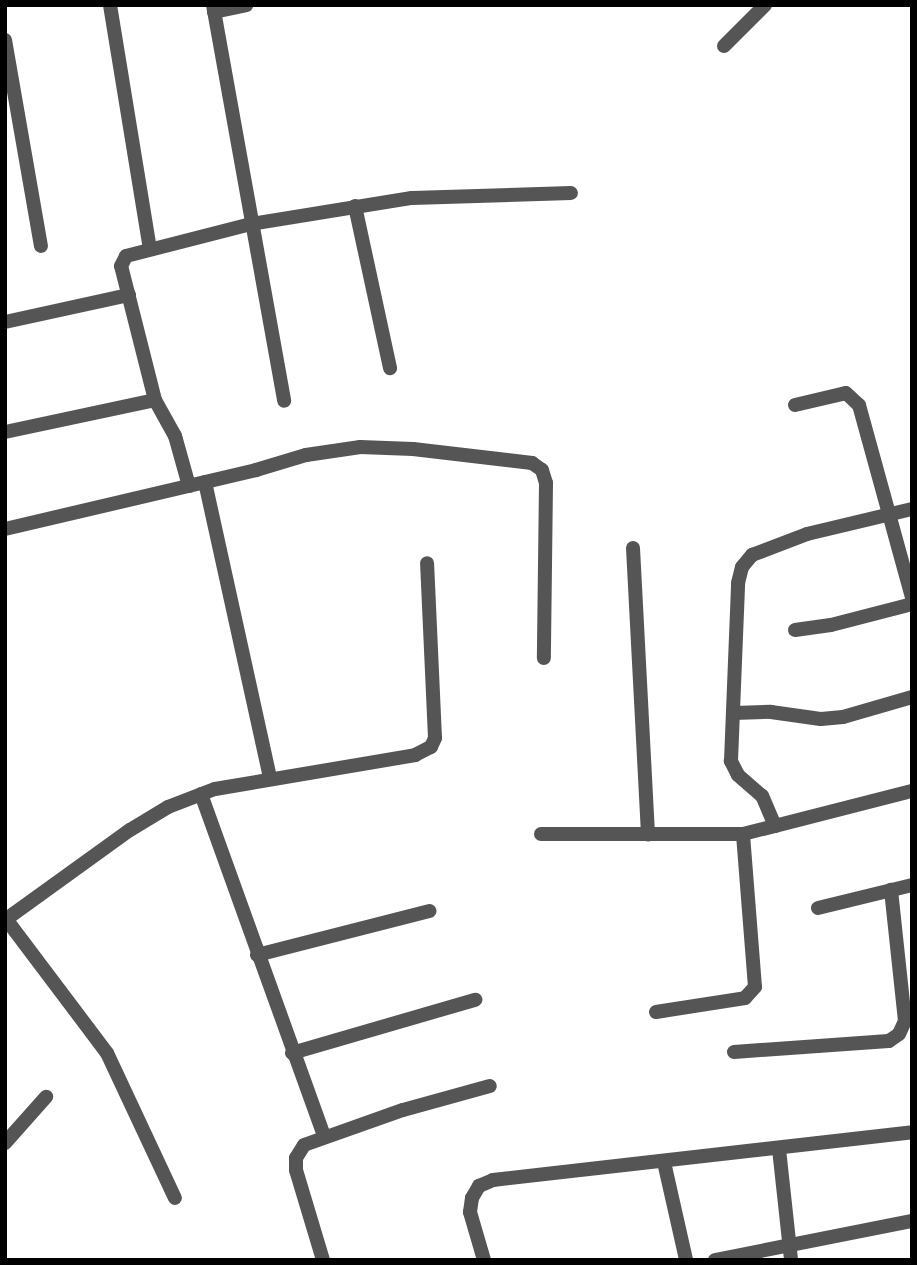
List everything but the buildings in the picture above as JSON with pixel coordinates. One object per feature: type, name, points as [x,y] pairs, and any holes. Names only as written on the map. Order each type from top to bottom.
[{"type":"street","points":[[110,5],[150,248]]},
{"type":"street","points":[[246,5],[213,9],[284,401]]},
{"type":"street","points":[[724,46],[765,5]]},
{"type":"street","points":[[5,40],[41,246]]},
{"type":"street","points":[[189,486],[175,436],[155,400],[122,260],[131,253],[251,225],[355,206],[463,195],[571,193]]},
{"type":"street","points":[[355,206],[390,368]]},
{"type":"street","points":[[5,322],[129,295]]},
{"type":"street","points":[[795,405],[839,393],[853,397],[859,405],[912,598]]},
{"type":"street","points":[[5,432],[155,400]]},
{"type":"street","points":[[5,529],[189,486],[306,455],[360,447],[413,449],[532,463],[542,470],[546,483],[544,658]]},
{"type":"street","points":[[205,482],[270,778]]},
{"type":"street","points":[[775,826],[762,796],[738,775],[731,761],[738,583],[747,561],[752,555],[807,534],[912,509]]},
{"type":"street","points":[[633,548],[648,835]]},
{"type":"street","points":[[175,1198],[107,1053],[6,919],[130,830],[168,807],[201,794],[270,778],[415,755],[431,747],[435,738],[427,563]]},
{"type":"street","points":[[795,630],[831,625],[912,604]]},
{"type":"street","points":[[734,713],[771,712],[821,719],[842,717],[912,697]]},
{"type":"street","points":[[541,834],[743,834],[912,790]]},
{"type":"street","points":[[201,794],[324,1136]]},
{"type":"street","points":[[656,1012],[751,995],[755,987],[743,834]]},
{"type":"street","points":[[818,908],[912,884]]},
{"type":"street","points":[[734,1052],[889,1041],[899,1034],[905,1021],[891,890]]},
{"type":"street","points":[[257,955],[429,911]]},
{"type":"street","points":[[292,1053],[475,1000]]},
{"type":"street","points":[[323,1260],[296,1171],[296,1158],[304,1145],[324,1136],[490,1086]]},
{"type":"street","points":[[5,1143],[46,1097]]},
{"type":"street","points":[[484,1260],[470,1212],[472,1198],[479,1186],[493,1180],[912,1132]]},
{"type":"street","points":[[779,1149],[791,1260]]},
{"type":"street","points":[[664,1162],[686,1260]]},
{"type":"street","points":[[715,1260],[912,1221]]}]
